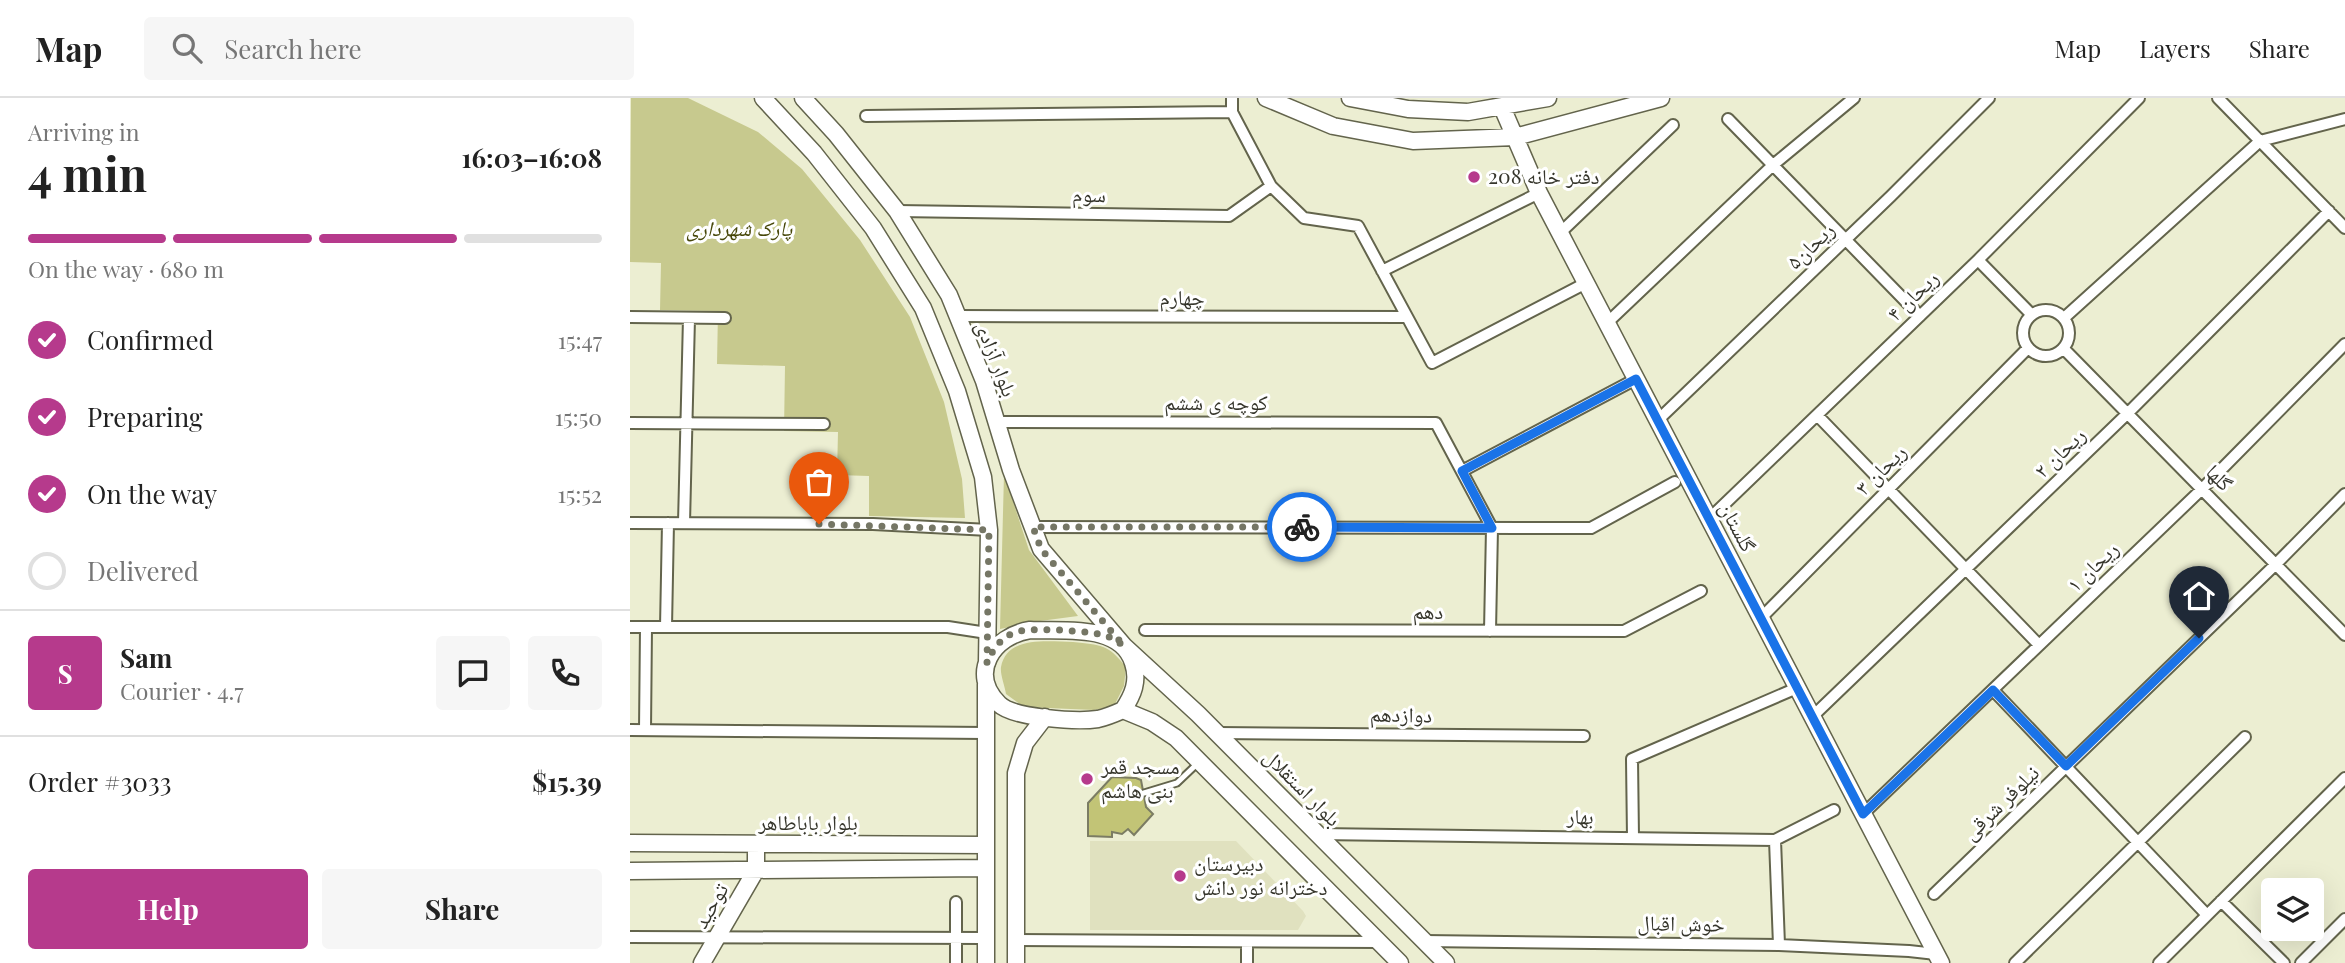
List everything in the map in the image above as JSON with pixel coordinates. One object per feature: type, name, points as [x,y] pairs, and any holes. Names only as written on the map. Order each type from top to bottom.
[{"type":"main road","points":[[763,98],[814,153],[873,228],[923,308],[957,391],[983,477],[989,530],[986,963]]},
{"type":"main road","name":"بلوار آزادی","points":[[803,98],[836,134],[897,211],[949,295],[984,381],[1011,470],[1041,549],[1124,646]]},
{"type":"main road","points":[[1266,98],[1333,126],[1413,141],[1515,137],[1661,98]]},
{"type":"main road","points":[[1350,98],[1408,109],[1468,113],[1548,98]]},
{"type":"main road","name":"گلستان","points":[[1502,107],[1539,193],[1938,959]]},
{"type":"main road","points":[[1030,630],[1099,634],[1113,638],[1124,646],[1132,658],[1136,672],[1135,686],[1123,710],[1108,717],[1045,717],[1012,712],[999,704],[990,692],[987,671],[993,650],[1003,639],[1016,632],[1030,630]]},
{"type":"main road","name":"بلوار استقلال","points":[[1124,646],[1217,733],[1446,963]]},
{"type":"main road","points":[[1123,710],[1152,722],[1176,738],[1400,963]]},
{"type":"main road","points":[[1016,963],[1016,773],[1025,743],[1045,717]]},
{"type":"main road","name":"بلوار باباطاهر","points":[[630,843],[986,845]]},
{"type":"main road","points":[[756,844],[756,870]]},
{"type":"main road","points":[[630,871],[986,868]]},
{"type":"main road","name":"توحید","points":[[702,963],[756,870]]},
{"type":"street","points":[[1232,98],[1233,111],[1271,186],[1304,218],[1358,226],[1432,363],[1586,283]]},
{"type":"street","points":[[1607,323],[1773,164],[1854,98]]},
{"type":"street","name":"ریحان۵","points":[[1658,420],[1989,98]]},
{"type":"street","name":"ریحان ۴","points":[[1709,519],[1978,260],[2139,98]]},
{"type":"street","points":[[2218,98],[2343,223]]},
{"type":"street","points":[[866,116],[1233,111]]},
{"type":"street","points":[[1728,119],[1920,316]]},
{"type":"street","points":[[2064,318],[2260,141],[2345,119]]},
{"type":"street","points":[[1560,233],[1673,125]]},
{"type":"street","name":"سوم","points":[[897,211],[1229,216],[1271,186]]},
{"type":"street","points":[[1382,271],[1539,193]]},
{"type":"street","name":"ریحان ۲","points":[[1812,717],[2128,413],[2329,211]]},
{"type":"street","points":[[1978,260],[2032,315]]},
{"type":"street","points":[[2045,310],[2064,318],[2068,324],[2069,337],[2064,349],[2046,357],[2028,348],[2023,334],[2032,315],[2045,310]]},
{"type":"street","name":"چهارم","points":[[958,316],[1407,317]]},
{"type":"street","points":[[630,317],[725,318]]},
{"type":"street","points":[[684,523],[689,318]]},
{"type":"street","name":"ریحان ۱","points":[[1863,814],[2202,489],[2345,344]]},
{"type":"street","name":"ریحان ۳","points":[[1761,618],[2028,348]]},
{"type":"street","name":"گلها","points":[[2064,349],[2345,635]]},
{"type":"street","points":[[1490,631],[1492,528],[1462,471],[1636,379]]},
{"type":"street","points":[[1817,415],[2039,645]]},
{"type":"street","name":"کوچه ی ششم","points":[[997,422],[1436,423],[1462,471]]},
{"type":"street","points":[[630,423],[824,424]]},
{"type":"street","points":[[1033,527],[1591,528],[1675,482]]},
{"type":"street","name":"نیلوفر شرقی","points":[[1934,894],[2345,494]]},
{"type":"street","points":[[630,523],[873,524],[989,530]]},
{"type":"street","points":[[666,627],[668,523]]},
{"type":"street","name":"دهم","points":[[1145,630],[1624,631],[1701,591]]},
{"type":"street","points":[[630,627],[947,627],[987,633]]},
{"type":"street","points":[[645,730],[646,627]]},
{"type":"street","points":[[1633,837],[1632,759],[1797,688]]},
{"type":"street","points":[[1993,690],[2207,915]]},
{"type":"street","points":[[630,730],[986,733]]},
{"type":"street","name":"دوازدهم","points":[[1217,733],[1584,736]]},
{"type":"street","points":[[2015,963],[2245,737]]},
{"type":"street","points":[[2159,963],[2345,778]]},
{"type":"street","name":"بهار","points":[[1318,834],[1775,840],[1833,810]]},
{"type":"street","points":[[1775,840],[1779,945]]},
{"type":"street","points":[[2221,901],[2284,963]]},
{"type":"street","points":[[956,902],[956,963]]},
{"type":"street","points":[[2301,963],[2345,919]]},
{"type":"street","points":[[630,937],[986,938]]},
{"type":"street","points":[[1016,940],[1380,943]]},
{"type":"street","name":"خوش اقبال","points":[[1424,941],[1779,945],[1909,951],[1938,959]]},
{"type":"street","points":[[1247,942],[1247,963]]},
{"type":"lane","points":[[1143,793],[1177,783],[1200,762]]},
{"type":"shaded area","name":"دبیرستان دخترانه نور دانش","points":[[1090,841],[1236,841],[1306,916],[1298,930],[1090,930]]},
{"type":"green space","name":"پارک شهرداری","points":[[631,98],[688,98],[758,132],[802,169],[860,240],[910,317],[944,402],[962,479],[965,518],[869,516],[869,476],[837,475],[838,432],[784,431],[785,366],[717,364],[718,311],[660,310],[661,263],[630,262]]},
{"type":"green space","points":[[1004,474],[1029,550],[1078,616],[1000,629]]},
{"type":"green space","points":[[1030,642],[1073,642],[1103,647],[1126,667],[1124,686],[1114,706],[1094,710],[1024,707],[1006,694],[1001,667],[1011,650]]},
{"type":"building","name":"مسجد قمر بنی هاشم","points":[[1112,777],[1141,780],[1146,807],[1153,814],[1134,835],[1128,829],[1122,834],[1112,832],[1112,837],[1088,836],[1088,803]]},
{"type":"way so far","points":[[819,524],[989,530],[987,663],[993,650],[1003,639],[1016,632],[1030,630],[1099,634],[1113,638],[1124,646],[1041,549],[1033,527],[1302,527]]},
{"type":"place","name":"دفتر خانه 208","points":[[1474,177]]},
{"type":"place","name":"مسجد قمر بنی هاشم","points":[[1087,779]]},
{"type":"place","name":"دبیرستان دخترانه نور دانش","points":[[1180,876]]},
{"type":"route","points":[[1302,527],[1492,528],[1462,471],[1636,379],[1863,814],[1993,690],[2066,766],[2199,638]]}]
